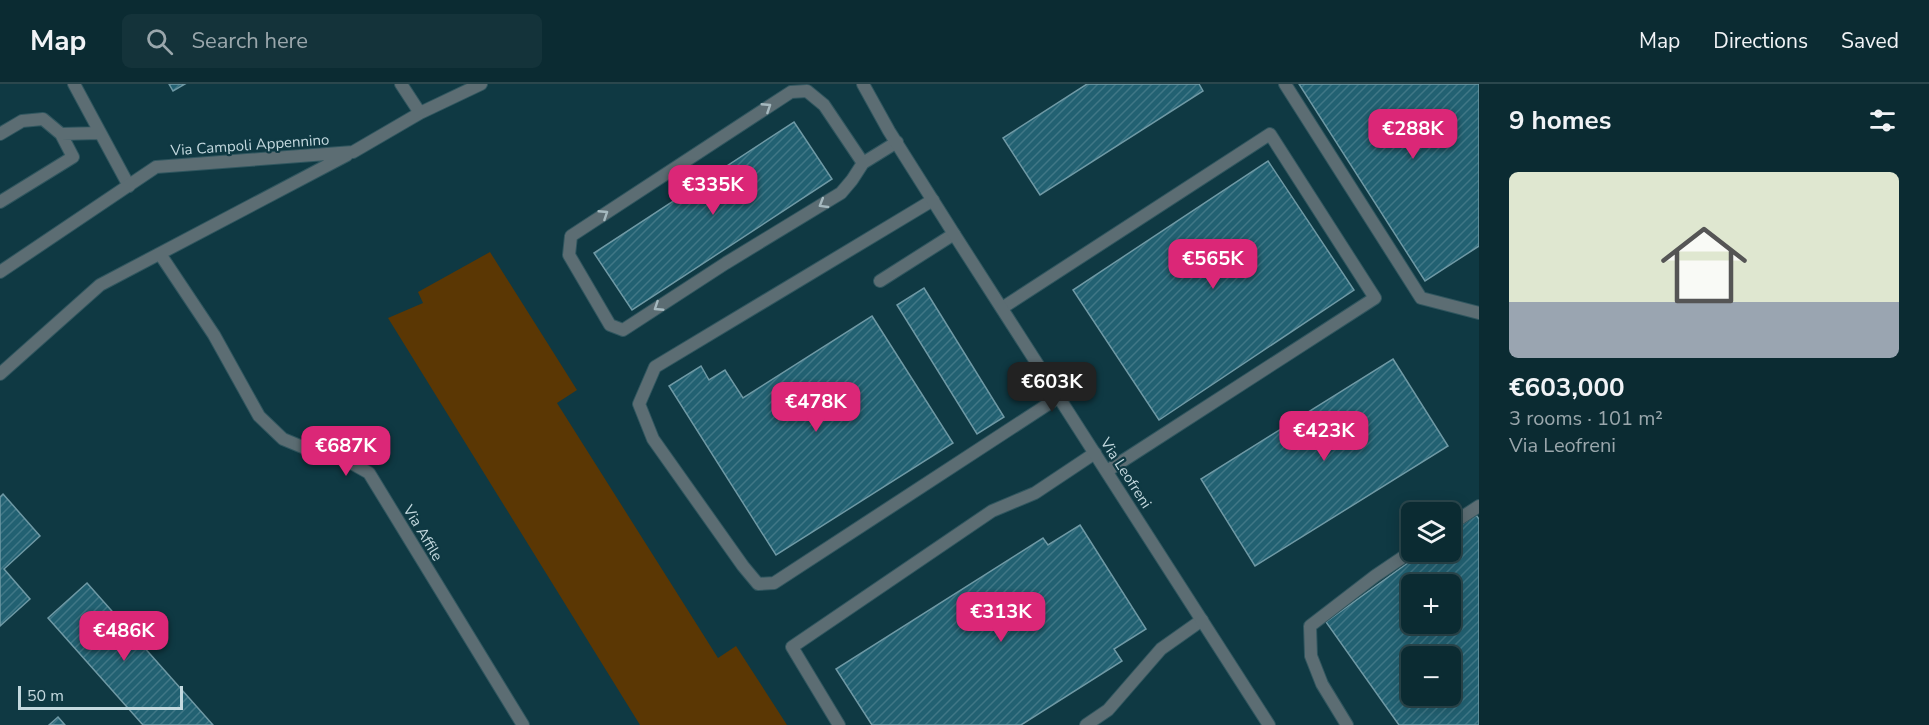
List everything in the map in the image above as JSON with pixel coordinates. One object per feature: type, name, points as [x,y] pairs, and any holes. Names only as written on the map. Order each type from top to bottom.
[{"type":"street","points":[[74,84],[129,186]]},
{"type":"street","points":[[401,84],[420,113]]},
{"type":"street","name":"Via Campoli Appennino","points":[[0,272],[156,167],[353,152],[459,89],[481,84]]},
{"type":"street","name":"Via Leofreni","points":[[863,84],[954,234],[1269,725]]},
{"type":"street","points":[[1285,84],[1421,298],[1479,313]]},
{"type":"street","points":[[864,163],[824,105],[807,91],[791,92],[571,236],[569,255],[610,325],[623,330],[726,263],[841,193],[864,163],[897,142]]},
{"type":"street","points":[[0,134],[22,121],[43,119],[61,134],[73,157],[0,202]]},
{"type":"street","points":[[61,134],[100,133]]},
{"type":"street","points":[[1002,308],[1270,134],[1375,298],[1107,471]]},
{"type":"street","points":[[0,374],[100,285],[353,152]]},
{"type":"street","points":[[933,200],[655,367],[639,404],[653,440],[758,584],[774,584],[1059,397]]},
{"type":"street","points":[[880,281],[954,234]]},
{"type":"street","name":"Via Affile","points":[[160,254],[214,335],[259,416],[284,439],[316,453],[346,460],[369,473],[523,725]]},
{"type":"street","points":[[839,725],[792,647],[992,511],[1035,493],[1095,453]]},
{"type":"street","points":[[1461,518],[1479,506]]},
{"type":"street","points":[[1347,725],[1322,684],[1311,656],[1310,626],[1401,558]]},
{"type":"street","points":[[1086,725],[1108,710],[1161,649],[1202,620]]},
{"type":"shaded area","points":[[490,252],[577,390],[557,403],[718,658],[736,646],[787,725],[640,725],[388,318],[423,303],[418,292]]},
{"type":"building","points":[[169,84],[185,84],[173,91]]},
{"type":"building","points":[[1087,84],[1199,84],[1203,91],[1040,195],[1003,138]]},
{"type":"building","points":[[1299,84],[1479,84],[1479,246],[1425,281]]},
{"type":"building","points":[[794,122],[832,179],[632,310],[594,253]]},
{"type":"building","points":[[1268,161],[1354,290],[1159,420],[1073,290]]},
{"type":"building","points":[[924,288],[1004,417],[977,434],[897,305]]},
{"type":"building","points":[[872,316],[953,443],[776,555],[669,386],[701,366],[709,380],[725,370],[743,398]]},
{"type":"building","points":[[1393,359],[1448,446],[1255,566],[1201,479]]},
{"type":"building","points":[[3,494],[40,536],[4,569],[30,599],[0,626],[0,497]]},
{"type":"building","points":[[1476,515],[1479,519],[1479,725],[1399,725],[1326,622],[1409,562],[1461,562],[1461,525]]},
{"type":"building","points":[[1080,525],[1146,629],[1114,649],[1122,661],[1021,725],[872,725],[836,669],[1043,538],[1048,545]]},
{"type":"building","points":[[87,583],[213,725],[143,725],[48,618]]},
{"type":"building","points":[[58,717],[65,725],[49,725]]}]
